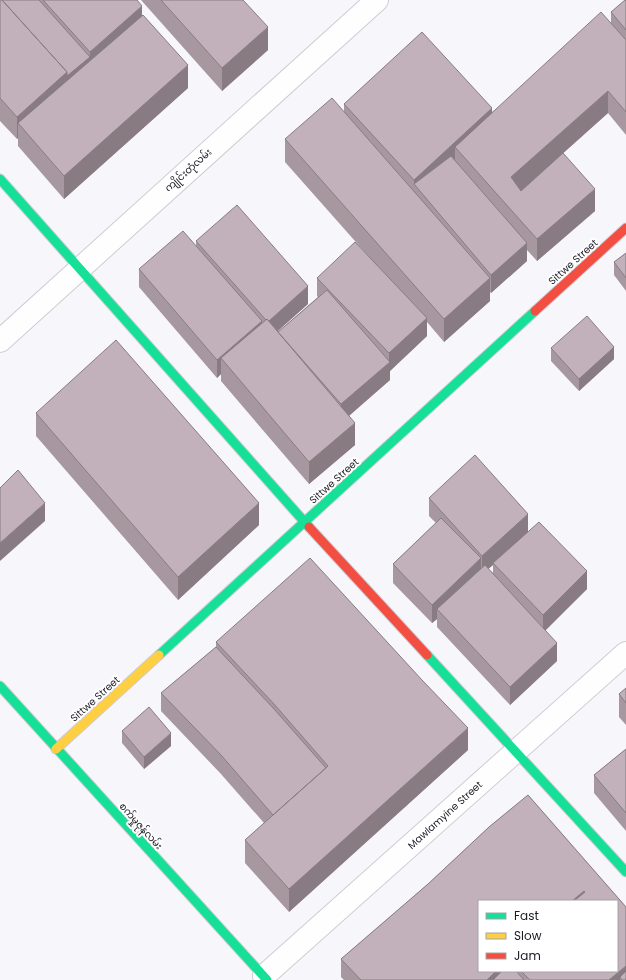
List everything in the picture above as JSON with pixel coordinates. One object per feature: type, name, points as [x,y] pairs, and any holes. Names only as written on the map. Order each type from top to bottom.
[{"type":"street","name":"ကျိုင်းတုံလမ်း","points":[[0,341],[377,0]]},
{"type":"street","points":[[0,179],[305,522],[517,751],[626,872]]},
{"type":"street","name":"Sittwe Street","points":[[56,749],[626,228]]},
{"type":"street","name":"Mawlamyine Street","points":[[265,978],[626,653]]},
{"type":"street","name":"စက်မှုဇုန်လမ်း","points":[[0,686],[265,978]]},
{"type":"building","points":[[0,0],[2,0],[67,72],[17,117],[0,98]]},
{"type":"building","points":[[2,0],[39,0],[90,57],[67,76],[67,72]]},
{"type":"building","points":[[43,0],[137,0],[142,6],[90,52]]},
{"type":"building","points":[[161,0],[243,0],[268,27],[222,68]]},
{"type":"building","points":[[626,0],[626,30],[611,12]]},
{"type":"building","points":[[601,12],[626,40],[626,112],[608,91],[511,177],[521,191],[563,153],[595,189],[537,239],[455,147]]},
{"type":"building","points":[[143,15],[188,65],[64,176],[18,123]]},
{"type":"building","points":[[422,32],[492,108],[414,180],[344,104]]},
{"type":"building","points":[[332,98],[490,278],[444,319],[285,139]]},
{"type":"building","points":[[451,156],[527,243],[491,275],[414,184]]},
{"type":"building","points":[[237,205],[308,286],[269,321],[267,319],[266,320],[196,241]]},
{"type":"building","points":[[183,231],[262,321],[217,360],[139,269]]},
{"type":"building","points":[[355,242],[427,318],[389,353],[317,278]]},
{"type":"building","points":[[626,253],[626,278],[614,262]]},
{"type":"building","points":[[327,290],[390,362],[341,404],[278,332]]},
{"type":"building","points":[[587,316],[614,347],[579,379],[551,348]]},
{"type":"building","points":[[267,319],[355,423],[309,462],[221,358]]},
{"type":"building","points":[[116,340],[259,503],[178,577],[36,413]]},
{"type":"building","points":[[475,455],[528,514],[482,556],[429,498]]},
{"type":"building","points":[[18,470],[45,503],[0,543],[0,488]]},
{"type":"building","points":[[441,518],[481,558],[432,605],[393,564]]},
{"type":"building","points":[[539,522],[587,571],[543,615],[493,563]]},
{"type":"building","points":[[310,558],[468,728],[289,889],[245,840],[328,766],[274,704],[216,642]]},
{"type":"building","points":[[485,565],[557,643],[510,687],[437,609]]},
{"type":"building","points":[[216,647],[274,709],[326,768],[273,815],[221,755],[161,693]]},
{"type":"building","points":[[626,688],[626,703],[619,694]]},
{"type":"building","points":[[149,707],[171,733],[144,757],[122,731]]},
{"type":"building","points":[[626,749],[626,813],[594,775]]},
{"type":"building","points":[[528,795],[626,907],[626,966],[609,980],[530,980],[522,972],[618,972],[618,900],[575,900],[585,892],[584,891],[573,900],[478,900],[478,972],[495,972],[487,980],[361,980],[341,959],[428,884],[489,827]]},
{"type":"building","points":[[626,971],[626,980],[622,980],[620,977]]},
{"type":"building","points":[[501,972],[517,972],[524,980],[493,980]]},
{"type":"traffic: fast","points":[[0,179],[309,527]]},
{"type":"traffic: fast","points":[[159,655],[535,311]]},
{"type":"traffic: fast","points":[[427,655],[626,872]]},
{"type":"traffic: fast","points":[[0,686],[267,980]]},
{"type":"traffic: slow","points":[[56,749],[159,655]]},
{"type":"traffic: jam","points":[[535,311],[626,228]]},
{"type":"traffic: jam","points":[[309,527],[427,655]]}]
